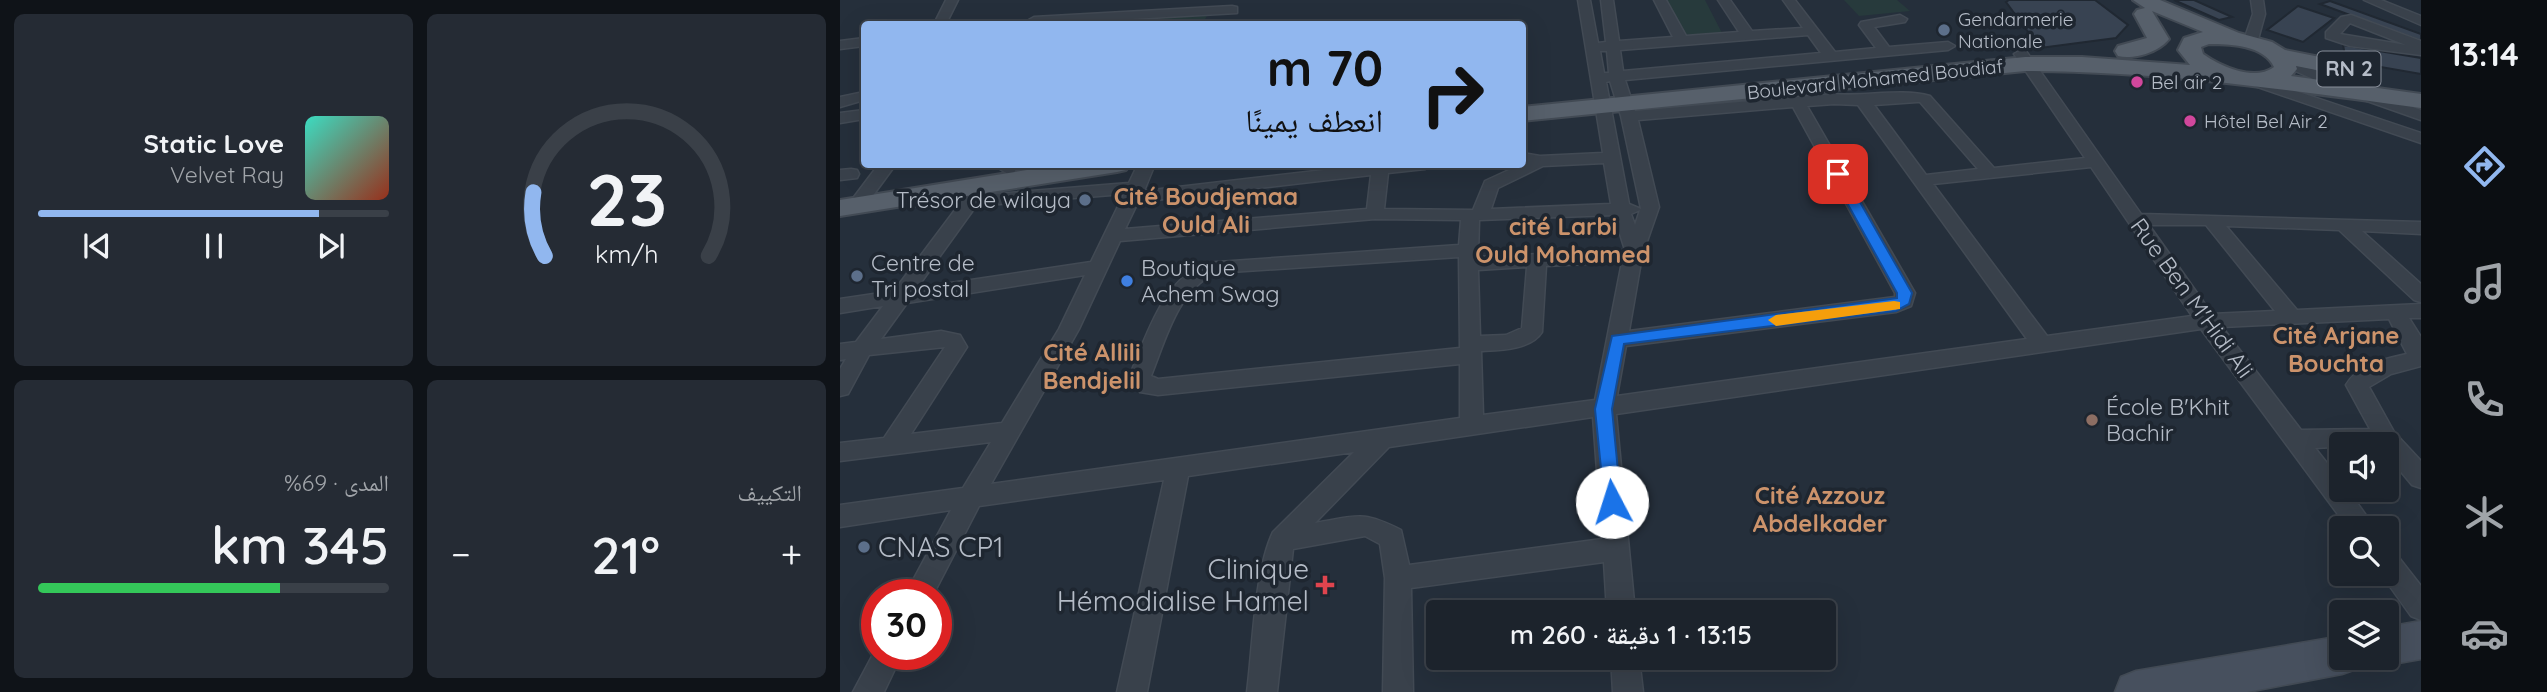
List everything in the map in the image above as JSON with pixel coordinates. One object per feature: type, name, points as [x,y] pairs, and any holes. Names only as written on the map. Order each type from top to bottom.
[{"type":"main road","points":[[2137,5],[2246,42],[2279,57],[2286,69],[2282,74],[2245,77],[2204,66],[2189,48],[2137,5]]},
{"type":"main road","points":[[2126,51],[2151,45],[2158,39],[2137,5]]},
{"type":"main road","name":"Boulevard Mohamed Boudiaf","points":[[1526,102],[2023,59],[2189,48],[2207,38],[2246,42]]},
{"type":"main road","name":"RN 2","points":[[2279,57],[2421,84]]},
{"type":"main road","name":"Boulevard Mohamed Boudiaf","points":[[2023,59],[2245,77]]},
{"type":"main road","name":"RN 2","points":[[2245,77],[2355,92],[2416,109]]},
{"type":"main road","name":"Boulevard Mohamed Boudiaf","points":[[1526,113],[1613,95]]},
{"type":"main road","points":[[855,192],[1003,168]]},
{"type":"main road","points":[[855,192],[1079,168]]},
{"type":"street","points":[[942,21],[952,0]]},
{"type":"street","points":[[1107,21],[1122,0]]},
{"type":"street","points":[[1584,0],[1593,47],[1613,95],[1650,207],[1634,253],[1604,409],[1620,600]]},
{"type":"street","points":[[1607,0],[1614,46],[1612,158],[1621,209],[1634,253]]},
{"type":"street","points":[[1660,0],[1682,42]]},
{"type":"street","points":[[1724,0],[1748,36]]},
{"type":"street","points":[[1789,0],[1831,57]]},
{"type":"street","points":[[2246,42],[2259,14],[2257,0]]},
{"type":"street","points":[[2374,1],[2421,21]]},
{"type":"street","points":[[1035,19],[1107,21],[1234,5]]},
{"type":"street","points":[[1226,21],[1234,5]]},
{"type":"street","points":[[1209,21],[1218,6]]},
{"type":"street","points":[[1885,52],[1864,28],[1900,19]]},
{"type":"street","points":[[2421,46],[2351,19],[2340,25],[2331,35],[2350,42],[2421,51]]},
{"type":"street","points":[[1593,47],[1811,31]]},
{"type":"street","points":[[840,45],[861,42]]},
{"type":"street","points":[[1613,95],[1831,57],[1948,46]]},
{"type":"street","points":[[2279,57],[2355,92]]},
{"type":"street","name":"Rue Ben M'Hidi Ali","points":[[2023,59],[2206,321],[2353,516]]},
{"type":"street","points":[[2245,77],[2421,138]]},
{"type":"street","points":[[1613,95],[1798,103],[1853,98],[1863,102],[1918,97],[1925,99],[1990,173]]},
{"type":"street","points":[[840,102],[861,98]]},
{"type":"street","points":[[1863,102],[2042,344]]},
{"type":"street","points":[[1617,340],[1896,306],[1904,301],[1905,293],[1798,103]]},
{"type":"street","points":[[1531,160],[1612,158]]},
{"type":"street","points":[[1923,180],[2096,162]]},
{"type":"street","points":[[855,192],[883,168]]},
{"type":"street","points":[[928,579],[1100,267],[1145,168]]},
{"type":"street","points":[[855,192],[971,201],[1135,193],[1395,168]]},
{"type":"street","points":[[1472,426],[1469,257],[1475,215],[1492,185],[1519,168]]},
{"type":"street","points":[[1375,214],[1380,170]]},
{"type":"street","points":[[840,388],[863,348],[971,201]]},
{"type":"street","points":[[1114,236],[1375,214],[1475,215],[1650,207]]},
{"type":"street","points":[[2136,219],[2421,228]]},
{"type":"street","points":[[2212,220],[2290,315]]},
{"type":"street","points":[[2345,225],[2421,295]]},
{"type":"street","points":[[1537,259],[1532,332],[1508,342],[1158,387],[1148,386],[1140,377],[1181,287],[1198,271],[1211,267],[1469,257],[1537,259],[1634,253]]},
{"type":"street","points":[[840,306],[1100,267]]},
{"type":"street","points":[[840,516],[2206,321],[2421,311]]},
{"type":"street","points":[[2383,432],[2357,385],[2363,378],[2383,368],[2416,360],[2419,351],[2395,313]]},
{"type":"street","points":[[840,352],[941,338],[953,340],[956,347],[891,446]]},
{"type":"street","points":[[840,452],[1010,430]]},
{"type":"street","points":[[2296,439],[2329,439]]},
{"type":"street","points":[[1262,692],[1276,564],[1282,540],[1380,441]]},
{"type":"street","points":[[2399,453],[2421,478]]},
{"type":"street","points":[[1132,692],[1178,468]]},
{"type":"street","points":[[1282,540],[1367,525],[1392,538],[1398,578],[1398,692]]},
{"type":"street","points":[[1398,578],[1615,549]]},
{"type":"street","points":[[2399,578],[2421,607]]},
{"type":"street","points":[[2399,644],[2421,640]]},
{"type":"street","points":[[2136,692],[2329,657]]},
{"type":"street","points":[[868,692],[880,670]]},
{"type":"street","points":[[1626,670],[1628,692]]},
{"type":"shaded area","points":[[1662,0],[1705,0],[1722,33],[1680,35]]},
{"type":"shaded area","points":[[1844,0],[1897,0],[1910,11],[1859,16]]},
{"type":"shaded area","points":[[1207,16],[1204,21],[1120,21],[1122,18]]},
{"type":"building","points":[[2095,0],[2128,25],[2116,38],[2040,48],[2006,2]]},
{"type":"building","points":[[2174,0],[2194,0],[2232,17],[2219,20]]},
{"type":"building","points":[[2330,1],[2421,34],[2421,41],[2320,4]]},
{"type":"building","points":[[2298,6],[2334,18],[2303,42],[2267,30]]},
{"type":"building","points":[[2343,45],[2421,58],[2421,74],[2346,61]]},
{"type":"slow traffic","points":[[1776,320],[1894,306]]},
{"type":"place","name":"Gendarmerie Nationale","points":[[1944,30]]},
{"type":"place","name":"Bel air 2","points":[[2137,82]]},
{"type":"place","name":"Hôtel Bel Air 2","points":[[2190,121]]},
{"type":"place","name":"Trésor de wilaya","points":[[1085,200]]},
{"type":"place","name":"Centre de Tri postal","points":[[857,276]]},
{"type":"place","name":"Boutique Achem Swag","points":[[1127,281]]},
{"type":"place","name":"École B'Khit Bachir","points":[[2092,420]]},
{"type":"place","name":"CNAS CP1","points":[[864,547]]},
{"type":"place","name":"Clinique Hémodialise Hamel","points":[[1325,585]]},
{"type":"district","name":"Cité Boudjemaa Ould Ali","points":[[1206,211]]},
{"type":"district","name":"cité Larbi Ould Mohamed","points":[[1563,241]]},
{"type":"district","name":"Cité Arjane Bouchta","points":[[2336,350]]},
{"type":"district","name":"Cité Allili Bendjelil","points":[[1092,367]]},
{"type":"district","name":"Cité Azzouz Abdelkader","points":[[1820,510]]},
{"type":"route","points":[[1612,502],[1604,409],[1617,340],[1896,306],[1904,301],[1905,293],[1838,174]]}]
